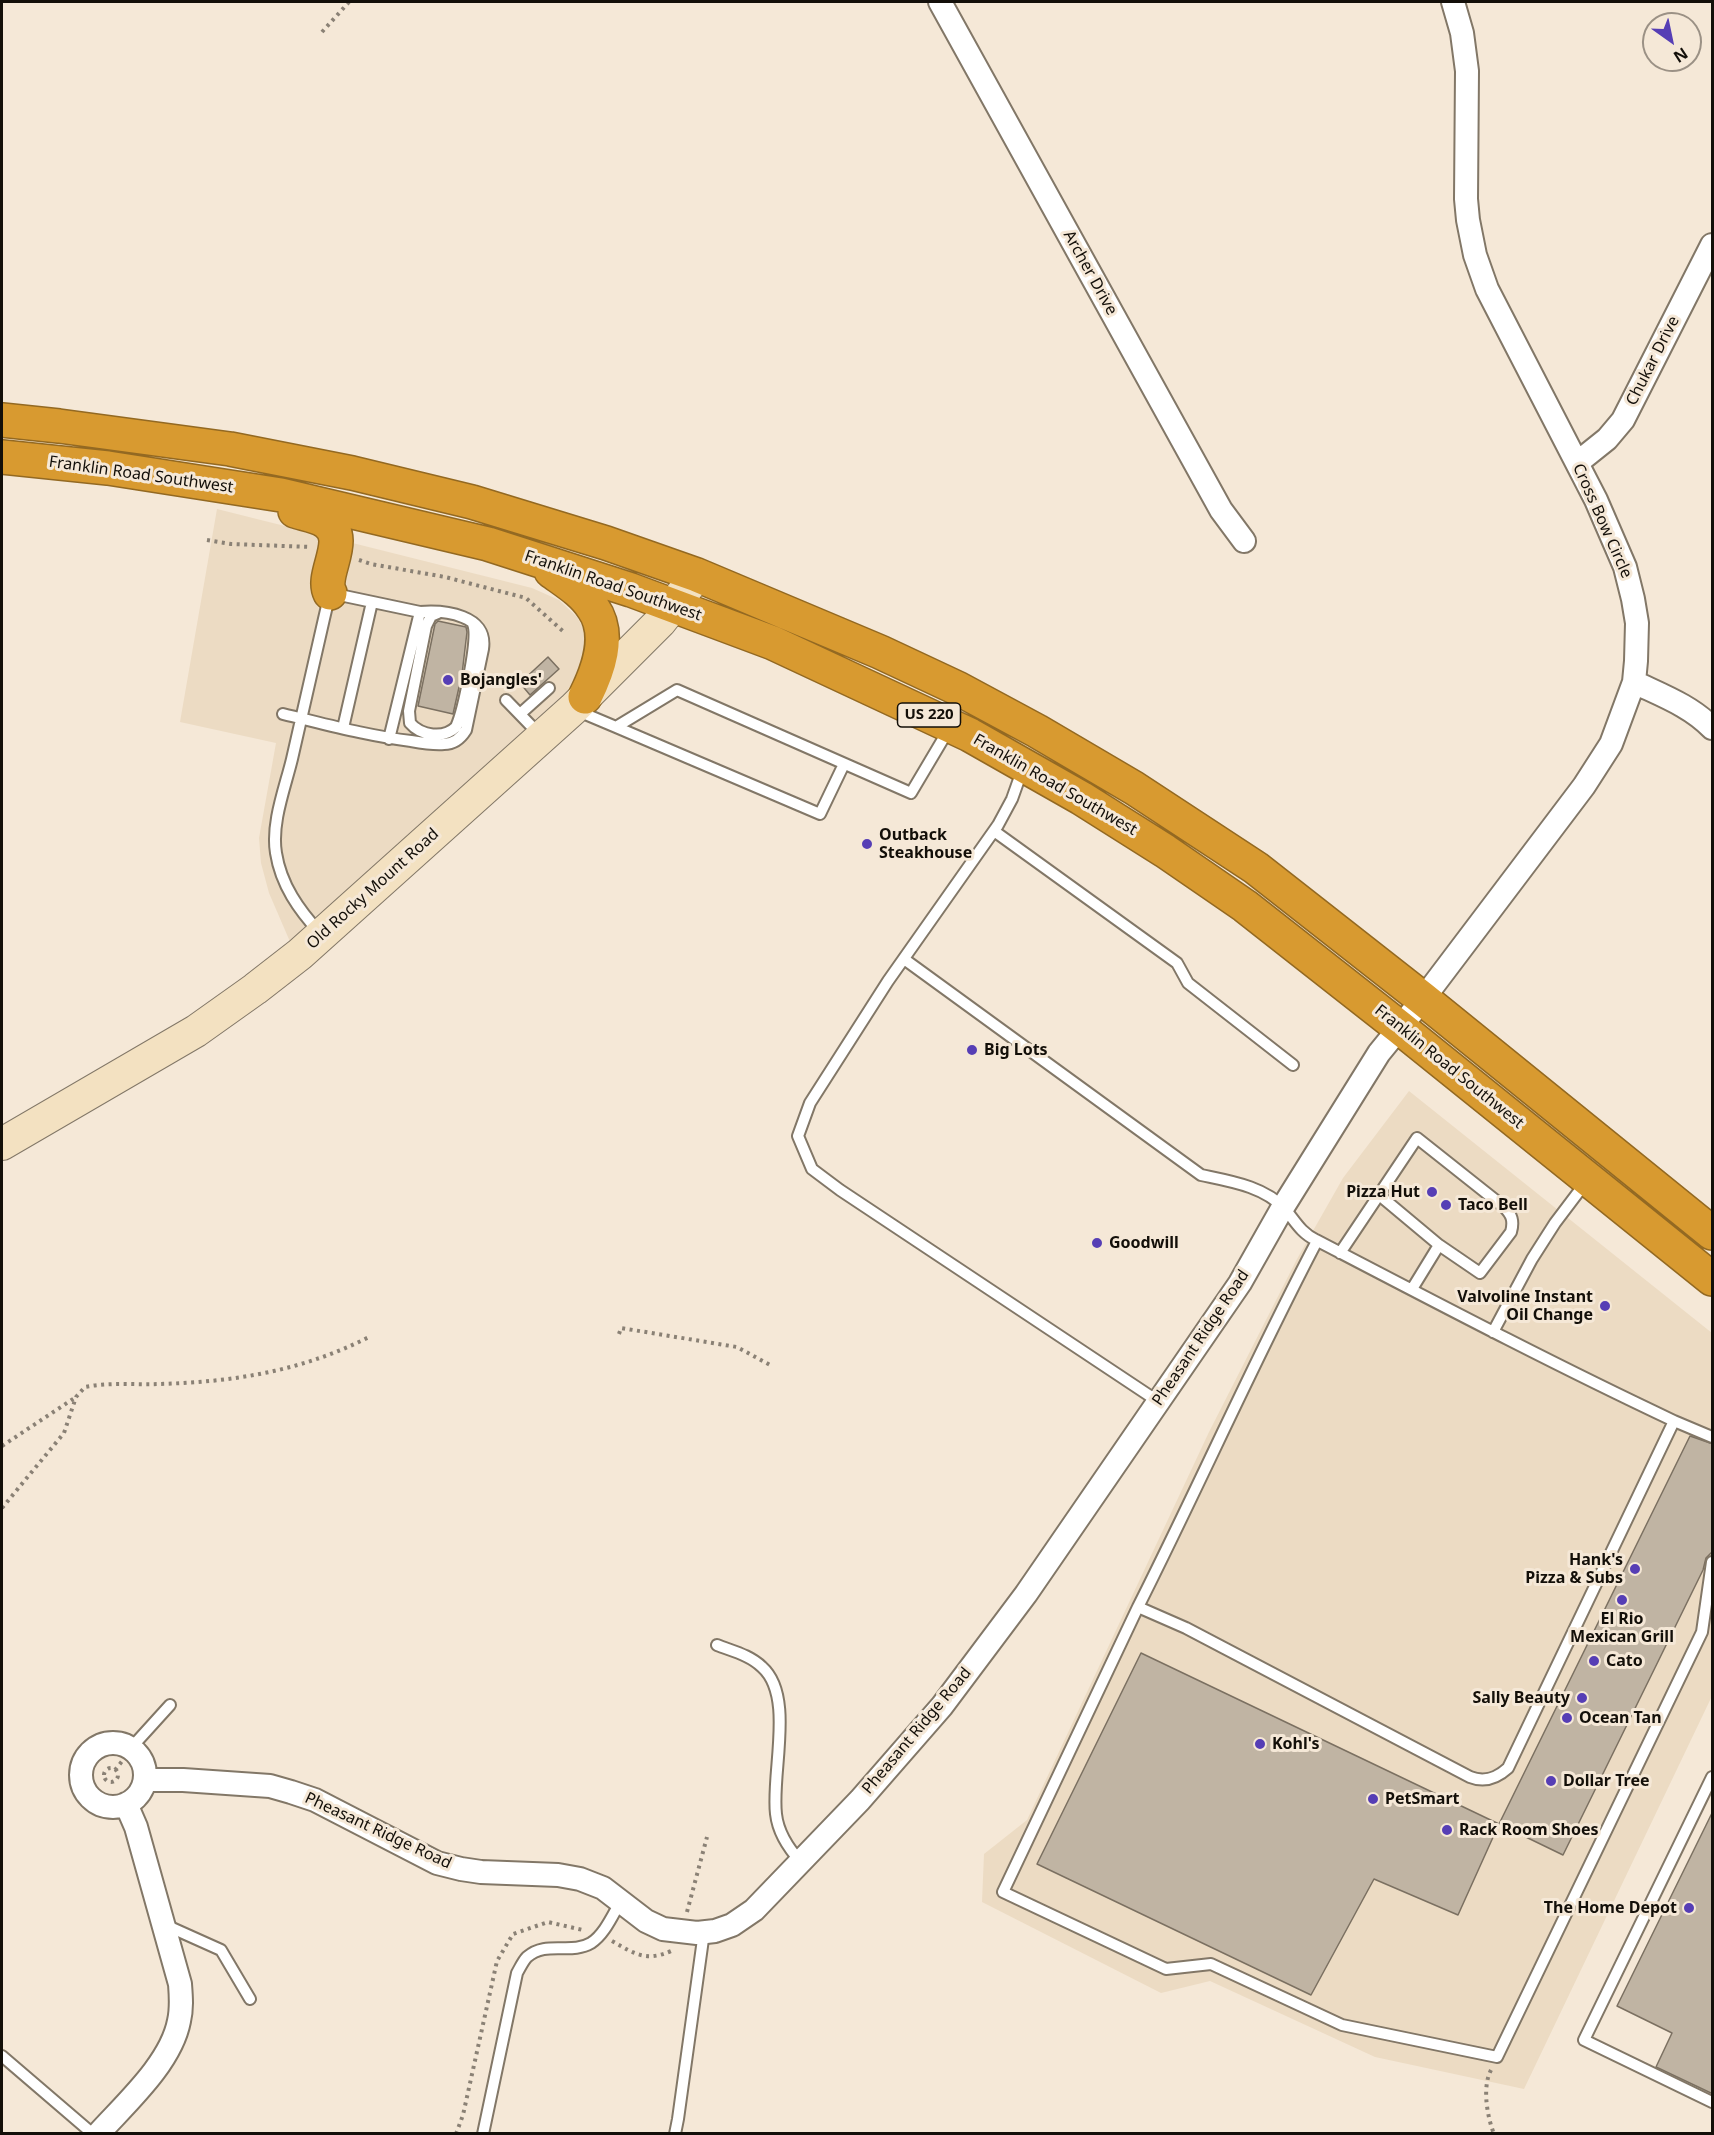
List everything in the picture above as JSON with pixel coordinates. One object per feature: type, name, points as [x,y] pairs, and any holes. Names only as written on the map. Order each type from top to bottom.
[{"type":"highway","name":"US 220","points":[[2,420],[230,449],[351,473],[472,502],[606,543],[697,575],[880,652],[959,689],[1037,731],[1134,788],[1256,868],[1423,999],[1713,1233]]},
{"type":"highway","name":"Franklin Road Southwest","points":[[2,457],[108,468],[281,495],[488,544],[675,605],[773,643],[951,726],[1081,798],[1166,851],[1245,906],[1400,1027],[1713,1279]]},
{"type":"highway","points":[[216,485],[326,522],[334,533],[336,543],[327,595]]},
{"type":"highway","points":[[535,559],[577,590],[598,616],[602,644],[599,663],[579,703]]},
{"type":"street","name":"Archer Drive","points":[[940,2],[1221,510],[1244,541]]},
{"type":"street","name":"Cross Bow Circle","points":[[1423,999],[1584,786],[1611,744],[1634,682],[1637,624],[1628,578],[1596,500],[1486,289],[1475,255],[1466,199],[1467,71],[1462,33],[1453,2]]},
{"type":"street","name":"Chukar Drive","points":[[1577,463],[1607,439],[1623,420],[1713,245]]},
{"type":"street","name":"Old Rocky Mount Road","points":[[2,1144],[196,1031],[255,990],[322,935],[579,703],[655,627],[697,575]]},
{"type":"street","points":[[1634,682],[1709,718]]},
{"type":"street","name":"Pheasant Ridge Road","points":[[145,1780],[183,1780],[291,1791],[315,1800],[438,1863],[481,1872],[558,1875],[580,1879],[603,1888],[646,1921],[663,1929],[704,1932],[732,1925],[754,1910],[860,1800],[942,1706],[1026,1594],[1240,1283],[1283,1207],[1379,1053],[1423,999]]},
{"type":"street","points":[[122,1744],[127,1754],[142,1762],[145,1780],[135,1798],[126,1804],[106,1806],[96,1802],[83,1787],[82,1766],[86,1757],[102,1745],[122,1744]]},
{"type":"street","points":[[95,2133],[158,2064],[172,2042],[179,2024],[182,2004],[180,1984],[136,1827],[126,1804]]},
{"type":"lane","points":[[283,714],[301,718],[389,739],[443,745],[455,742],[463,736],[466,730],[484,644],[481,631],[469,619],[327,595],[301,718],[278,815],[276,853],[283,880],[291,896],[322,935]]},
{"type":"lane","points":[[343,728],[372,602]]},
{"type":"lane","points":[[389,739],[420,612]]},
{"type":"lane","points":[[438,613],[431,616],[426,626],[409,711],[410,723],[424,733],[445,734],[453,730],[458,722],[475,644],[475,630],[469,619]]},
{"type":"lane","points":[[520,714],[549,688]]},
{"type":"lane","points":[[616,728],[677,690],[911,793],[951,726]]},
{"type":"lane","points":[[506,700],[542,737]]},
{"type":"lane","points":[[579,703],[616,728],[820,814],[844,764]]},
{"type":"lane","points":[[1024,765],[1012,799],[994,831],[904,959],[810,1103],[798,1136],[812,1169],[840,1190],[1159,1402]]},
{"type":"lane","points":[[994,831],[1177,963],[1188,983],[1293,1065]]},
{"type":"lane","points":[[904,959],[1201,1175],[1239,1183],[1260,1192],[1283,1207],[1305,1235],[1522,1348],[1674,1421],[1713,1437]]},
{"type":"lane","points":[[1340,1253],[1377,1194],[1417,1138],[1511,1215],[1513,1225],[1511,1232],[1480,1274],[1439,1245],[1377,1194]]},
{"type":"lane","points":[[1493,1332],[1532,1259],[1555,1223],[1588,1179]]},
{"type":"lane","points":[[1317,1241],[1282,1307],[1003,1892],[1166,1969],[1212,1964],[1342,2025],[1497,2057],[1702,1632],[1713,1562]]},
{"type":"lane","points":[[1412,1289],[1439,1245]]},
{"type":"lane","points":[[1138,1607],[1186,1628],[1470,1777],[1487,1780],[1499,1776],[1508,1768],[1674,1421]]},
{"type":"lane","points":[[717,1645],[751,1658],[764,1668],[778,1693],[780,1710],[776,1815],[791,1852],[801,1863]]},
{"type":"lane","points":[[127,1754],[170,1705]]},
{"type":"lane","points":[[1713,1777],[1584,2040],[1713,2102]]},
{"type":"lane","points":[[483,2133],[517,1973],[527,1958],[543,1948],[576,1948],[591,1943],[601,1934],[621,1900]]},
{"type":"lane","points":[[163,1924],[221,1950],[250,1999]]},
{"type":"lane","points":[[675,2133],[704,1932]]},
{"type":"lane","points":[[2,2056],[95,2133]]},
{"type":"path","points":[[322,32],[349,2]]},
{"type":"path","points":[[207,540],[231,544],[313,547]]},
{"type":"path","points":[[351,557],[371,564],[418,571],[526,598],[565,633]]},
{"type":"path","points":[[619,1334],[621,1328],[723,1344],[747,1351],[772,1366]]},
{"type":"path","points":[[2,1446],[76,1397],[85,1387],[251,1377],[336,1353],[369,1336]]},
{"type":"path","points":[[2,1508],[64,1433],[76,1397]]},
{"type":"path","points":[[115,1770],[127,1754]]},
{"type":"path","points":[[108,1767],[115,1770],[118,1776],[116,1780],[107,1783],[105,1773],[108,1767]]},
{"type":"path","points":[[685,1919],[707,1837]]},
{"type":"path","points":[[456,2133],[463,2115],[497,1961],[513,1935],[548,1922],[601,1934],[631,1952],[655,1958],[679,1947]]},
{"type":"path","points":[[1494,2133],[1489,2123],[1486,2079],[1497,2057]]},
{"type":"shaded area","points":[[217,509],[532,588],[559,600],[577,617],[585,631],[586,649],[578,677],[549,716],[291,944],[269,893],[261,863],[259,838],[276,743],[180,722]]},
{"type":"shaded area","points":[[1409,1091],[1712,1333],[1712,1696],[1524,2089],[1375,2057],[1210,1981],[1161,1993],[982,1902],[984,1854],[1027,1820],[1209,1432],[1297,1259],[1343,1178]]},
{"type":"building","points":[[438,621],[466,627],[467,632],[462,674],[453,714],[418,706],[435,624]]},
{"type":"building","points":[[548,657],[559,669],[530,695],[520,683]]},
{"type":"building","points":[[1690,1436],[1713,1444],[1713,1551],[1706,1558],[1703,1570],[1563,1855],[1499,1824]]},
{"type":"building","points":[[1141,1653],[1499,1824],[1458,1915],[1374,1879],[1311,1995],[1037,1864]]},
{"type":"building","name":"The Home Depot","points":[[1713,1811],[1713,2094],[1656,2067],[1672,2033],[1617,2006]]},
{"type":"place","name":"Bojangles'","points":[[448,680]]},
{"type":"place","name":"Outback Steakhouse","points":[[867,844]]},
{"type":"place","name":"Big Lots","points":[[972,1050]]},
{"type":"place","name":"Pizza Hut","points":[[1432,1192]]},
{"type":"place","name":"Taco Bell","points":[[1446,1205]]},
{"type":"place","name":"Goodwill","points":[[1097,1243]]},
{"type":"place","name":"Valvoline Instant Oil Change","points":[[1605,1306]]},
{"type":"place","name":"Hank's Pizza & Subs","points":[[1635,1569]]},
{"type":"place","name":"El Rio Mexican Grill","points":[[1622,1600]]},
{"type":"place","name":"Cato","points":[[1594,1661]]},
{"type":"place","name":"Sally Beauty","points":[[1582,1698]]},
{"type":"place","name":"Ocean Tan","points":[[1567,1718]]},
{"type":"place","name":"Kohl's","points":[[1260,1744]]},
{"type":"place","name":"Dollar Tree","points":[[1551,1781]]},
{"type":"place","name":"PetSmart","points":[[1373,1799]]},
{"type":"place","name":"Rack Room Shoes","points":[[1447,1830]]},
{"type":"place","name":"The Home Depot","points":[[1689,1908]]}]
